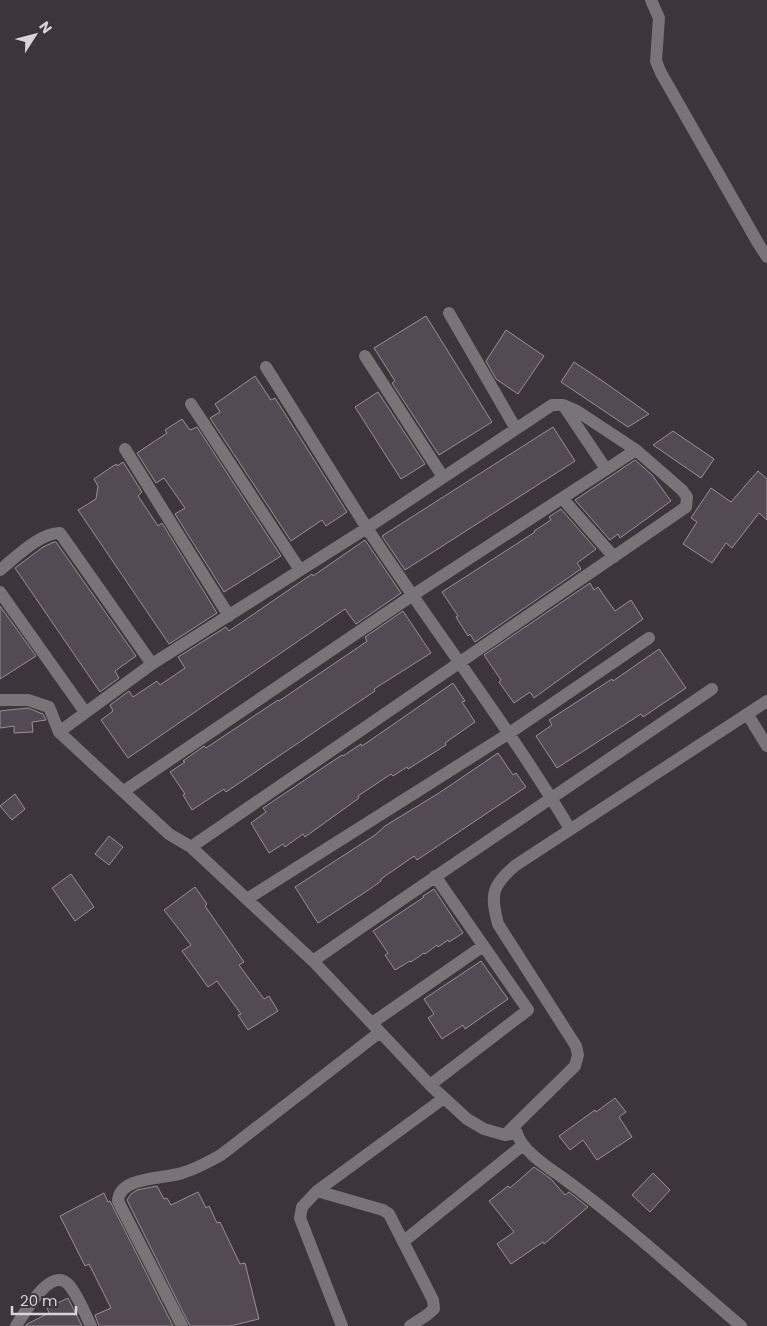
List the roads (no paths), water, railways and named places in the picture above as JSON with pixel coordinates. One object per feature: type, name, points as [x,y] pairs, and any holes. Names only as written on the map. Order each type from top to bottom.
[{"type":"street","points":[[651,0],[659,18],[656,61],[661,73],[767,257]]},
{"type":"street","points":[[448,313],[516,429]]},
{"type":"street","points":[[364,356],[443,477]]},
{"type":"street","points":[[266,367],[367,528],[552,799],[570,829]]},
{"type":"street","points":[[191,404],[300,570]]},
{"type":"street","points":[[59,732],[152,664],[367,528],[552,405],[563,405],[577,411],[636,450],[682,490],[687,497],[686,507],[191,847]]},
{"type":"street","points":[[563,405],[606,469]]},
{"type":"street","points":[[125,449],[229,616]]},
{"type":"street","points":[[124,791],[413,595],[636,450]]},
{"type":"street","points":[[562,498],[614,557]]},
{"type":"street","points":[[0,570],[44,536],[60,533],[152,664]]},
{"type":"street","points":[[0,592],[85,712]]},
{"type":"street","points":[[247,899],[508,734],[649,638]]},
{"type":"street","points":[[313,961],[435,876],[552,799],[712,689]]},
{"type":"street","points":[[0,700],[28,700],[49,707],[59,732],[169,834],[191,847],[313,961],[430,1085],[467,1119],[484,1129],[505,1135],[517,1134],[523,1145],[547,1166],[602,1207],[726,1321],[741,1326]]},
{"type":"street","points":[[505,1135],[575,1066],[578,1060],[578,1050],[498,924],[493,905],[494,892],[502,877],[516,865],[570,829],[767,701]]},
{"type":"street","points":[[748,715],[767,746]]},
{"type":"street","points":[[435,876],[528,1010]]},
{"type":"street","points":[[182,1326],[118,1201],[118,1196],[122,1190],[141,1181],[188,1171],[221,1156],[376,1028],[483,946]]},
{"type":"street","points":[[430,1085],[528,1010],[538,1000],[537,983]]},
{"type":"street","points":[[342,1326],[300,1218],[302,1208],[317,1191],[444,1098]]},
{"type":"street","points":[[404,1241],[523,1145]]},
{"type":"street","points":[[317,1191],[383,1210],[389,1214],[433,1300],[434,1309],[427,1316],[410,1326]]},
{"type":"street","points":[[16,1326],[41,1289],[50,1282],[57,1280],[64,1281],[70,1286],[91,1326]]}]
